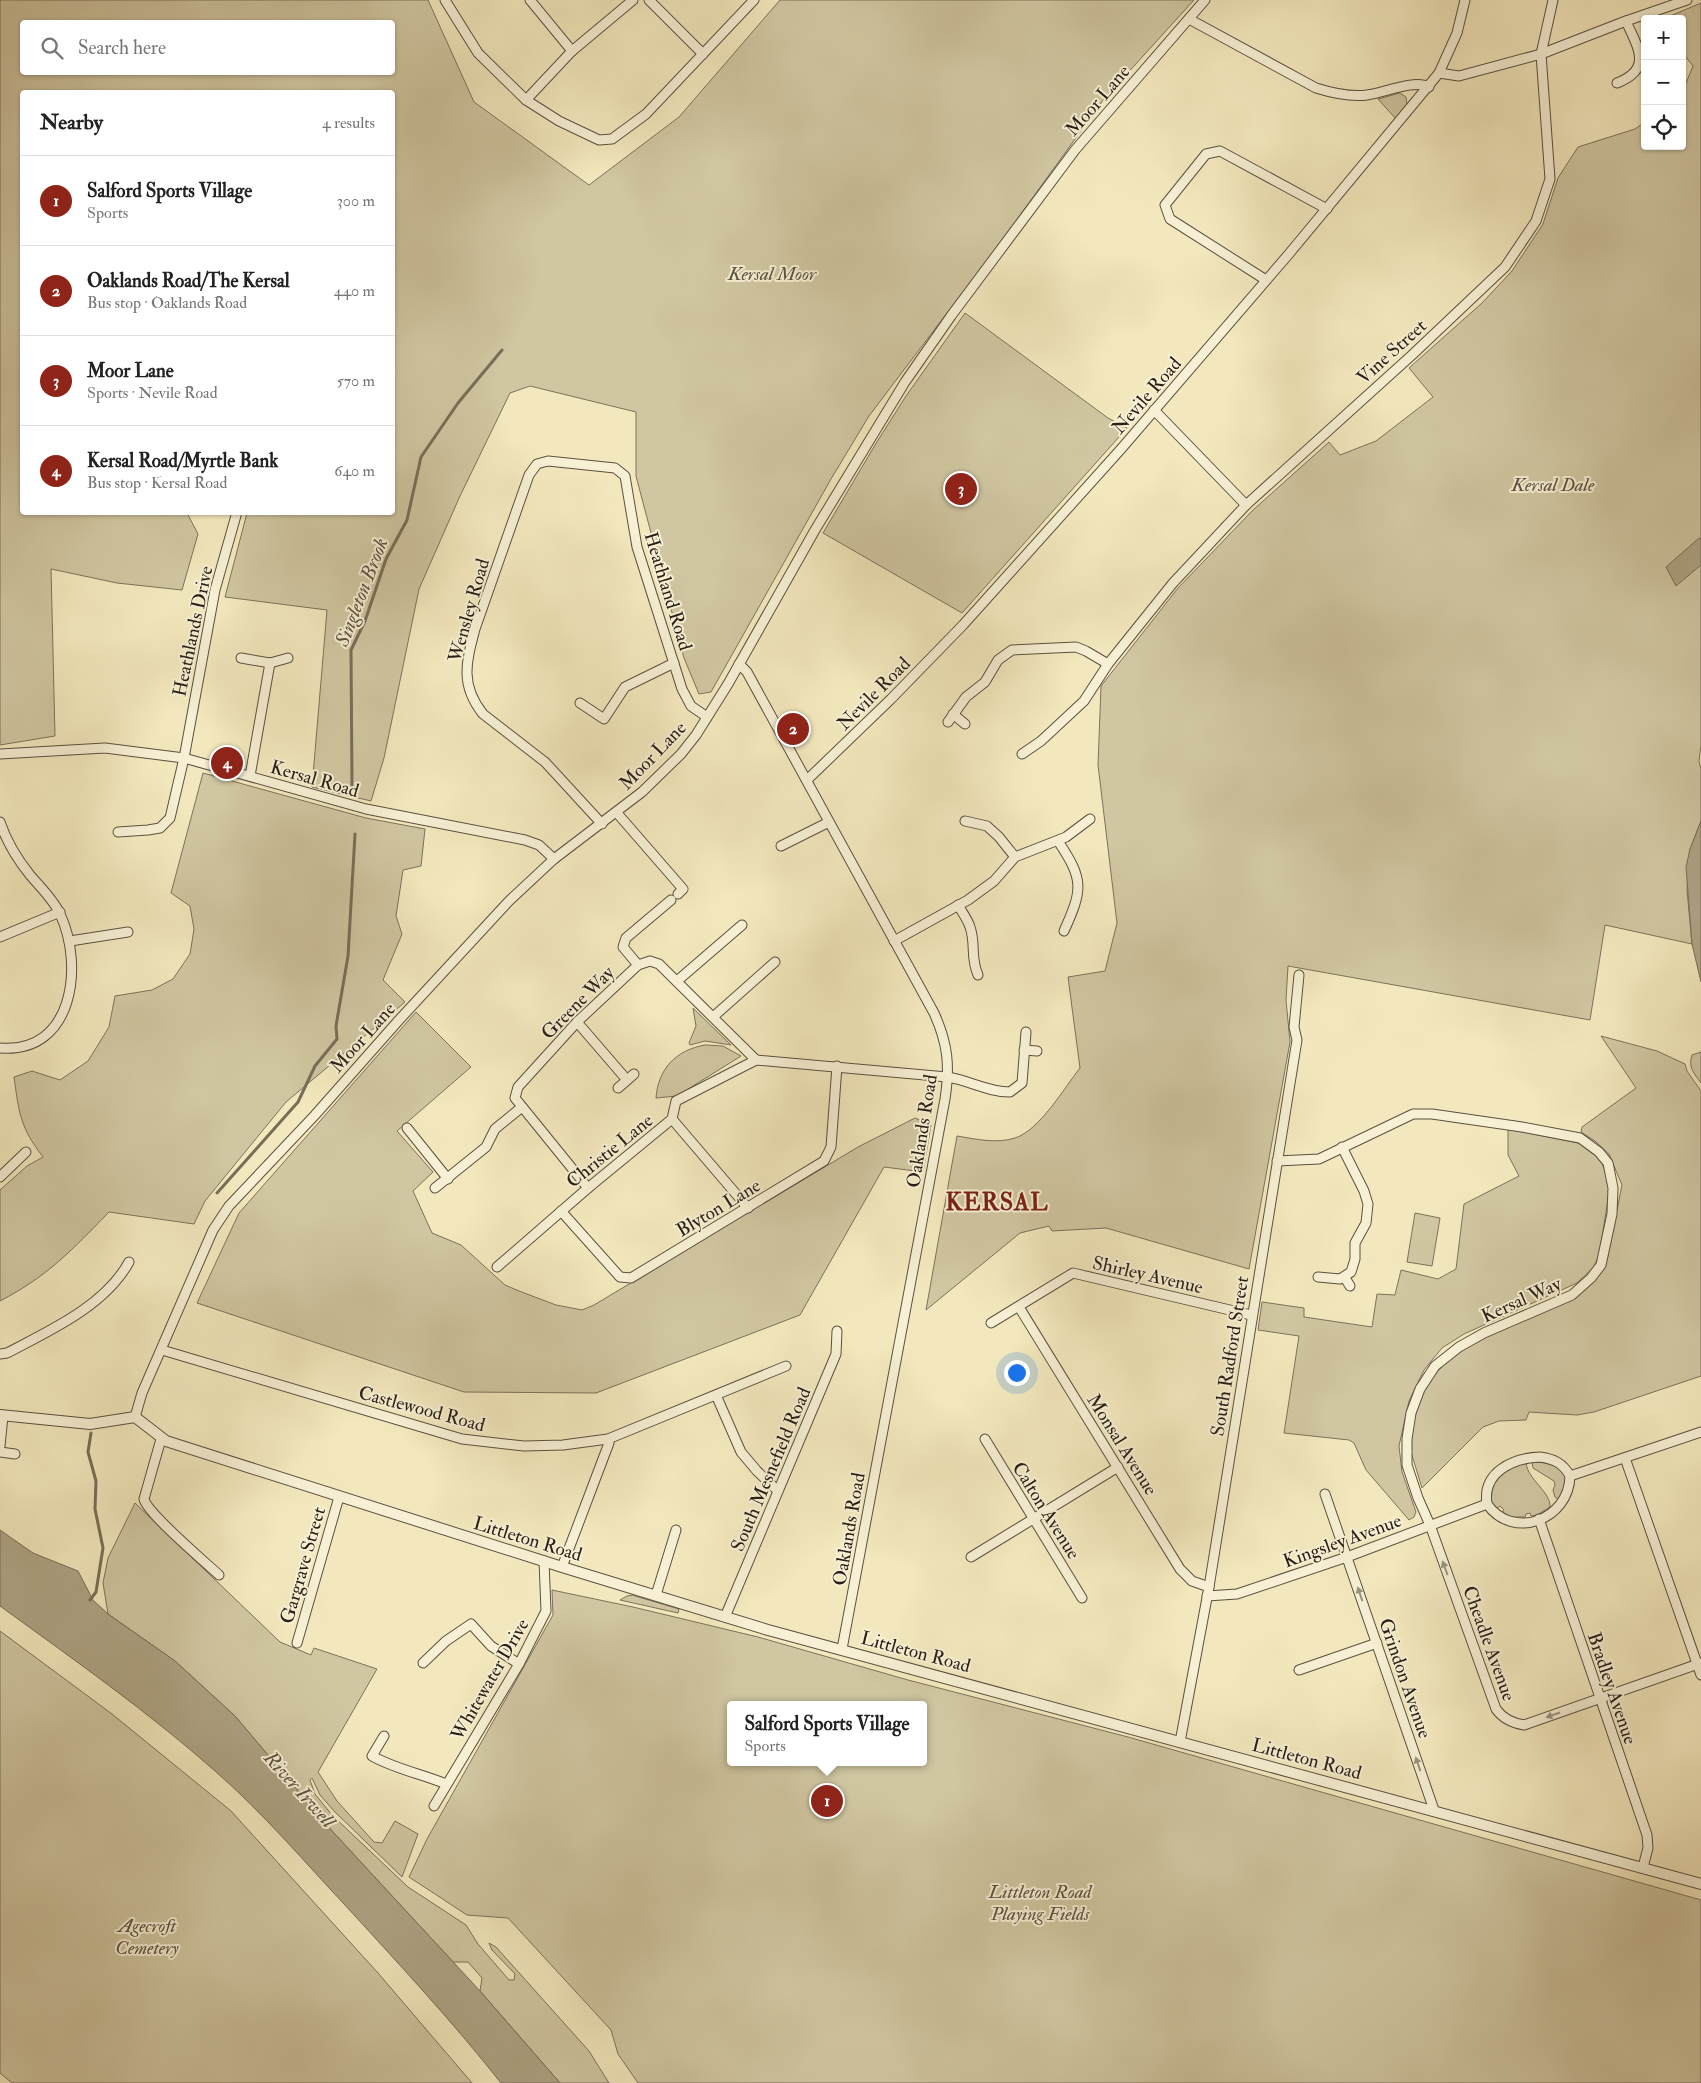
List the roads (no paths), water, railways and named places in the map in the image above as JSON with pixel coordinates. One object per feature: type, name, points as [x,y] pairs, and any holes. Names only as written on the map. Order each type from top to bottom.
[{"type":"street","points":[[445,0],[478,53],[526,100],[559,121],[598,140],[612,139],[646,114],[754,0]]},
{"type":"street","points":[[530,0],[572,51]]},
{"type":"street","points":[[526,100],[572,51],[632,0]]},
{"type":"street","points":[[649,0],[704,54]]},
{"type":"street","name":"Moor Lane","points":[[135,1417],[142,1393],[214,1230],[229,1206],[315,1115],[399,1020],[509,901],[554,859],[642,792],[681,754],[707,717],[739,664],[857,458],[910,374],[1075,150],[1205,0]]},
{"type":"street","name":"Nevile Road","points":[[807,780],[891,699],[963,625],[1154,410],[1327,208],[1439,73],[1457,33],[1465,0]]},
{"type":"street","name":"Vine Street","points":[[1022,754],[1035,752],[1084,701],[1108,664],[1174,583],[1246,505],[1476,296],[1505,267],[1536,221],[1550,179],[1542,54],[1553,0]]},
{"type":"street","points":[[1439,73],[1459,76],[1542,54],[1626,21],[1688,0]]},
{"type":"street","points":[[1189,19],[1323,90],[1366,96],[1414,84],[1424,84],[1429,87]]},
{"type":"street","points":[[1617,84],[1632,77],[1640,62],[1640,54],[1626,21]]},
{"type":"street","points":[[1266,280],[1170,219],[1165,205],[1206,154],[1220,151],[1327,208]]},
{"type":"street","points":[[1154,410],[1246,505]]},
{"type":"street","name":"Wensley Road","points":[[602,824],[544,762],[493,724],[483,714],[471,696],[466,676],[468,655],[475,629],[532,469],[542,461],[615,468]]},
{"type":"street","name":"Heathland Road","points":[[615,468],[625,476],[637,547],[674,663],[691,706],[707,717]]},
{"type":"street","name":"Heathlands Drive","points":[[118,832],[160,828],[170,818],[184,758],[215,590],[236,515]]},
{"type":"street","points":[[965,724],[951,718],[966,697],[985,682],[998,660],[1012,650],[1076,647],[1086,650],[1108,664]]},
{"type":"street","points":[[241,658],[270,663],[288,658]]},
{"type":"street","points":[[250,776],[270,663]]},
{"type":"street","points":[[580,703],[604,719],[625,687],[674,663]]},
{"type":"street","name":"Oaklands Road","points":[[739,664],[747,672],[807,780],[941,1028],[947,1044],[949,1061],[936,1151],[842,1650]]},
{"type":"street","name":"Kersal Road","points":[[0,754],[105,748],[184,758],[366,809],[525,840],[539,845],[554,859]]},
{"type":"street","points":[[617,812],[677,895],[626,938],[623,947],[638,965]]},
{"type":"street","points":[[894,941],[958,905],[994,881],[1015,857],[1066,837],[1090,819]]},
{"type":"street","points":[[0,822],[4,843],[60,912],[70,940],[71,974],[65,1009],[61,1020],[49,1034],[32,1044],[13,1048],[0,1048]]},
{"type":"street","points":[[781,846],[828,822]]},
{"type":"street","points":[[965,822],[987,826],[999,837],[1015,857]]},
{"type":"street","points":[[1058,841],[1072,862],[1079,881],[1077,901],[1064,931]]},
{"type":"street","points":[[958,905],[970,927],[973,949],[972,962],[978,975]]},
{"type":"street","points":[[0,937],[60,912]]},
{"type":"street","points":[[677,982],[742,925]]},
{"type":"street","points":[[70,940],[128,932]]},
{"type":"street","name":"Greene Way","points":[[522,1106],[515,1098],[518,1087],[577,1022],[638,965],[646,961],[655,962],[756,1060]]},
{"type":"street","points":[[713,1017],[775,962]]},
{"type":"street","name":"South Radford Street","points":[[1180,1742],[1209,1587],[1251,1315],[1297,1040],[1294,1026],[1299,975]]},
{"type":"street","points":[[577,1022],[630,1077],[618,1088]]},
{"type":"street","points":[[756,1060],[964,1079],[984,1089],[1010,1092],[1022,1083],[1026,1032]]},
{"type":"street","points":[[1024,1050],[1037,1051]]},
{"type":"street","name":"Christie Lane","points":[[497,1267],[588,1188],[672,1119],[676,1101],[756,1060]]},
{"type":"street","name":"Blyton Lane","points":[[561,1211],[620,1277],[631,1278],[824,1161],[831,1148],[838,1066]]},
{"type":"street","points":[[435,1188],[486,1147],[495,1129],[522,1106],[588,1188]]},
{"type":"street","name":"Kersal Way","points":[[1277,1161],[1318,1159],[1413,1114],[1432,1114],[1522,1127],[1580,1138],[1599,1152],[1608,1163],[1613,1188],[1612,1214],[1600,1265],[1592,1278],[1572,1295],[1484,1333],[1459,1346],[1435,1366],[1420,1388],[1411,1413],[1407,1439],[1408,1464],[1418,1498],[1430,1524]]},
{"type":"street","points":[[672,1119],[748,1208]]},
{"type":"street","points":[[407,1128],[448,1179]]},
{"type":"street","points":[[1318,1277],[1335,1280],[1345,1278],[1351,1272],[1355,1259],[1355,1243],[1366,1223],[1368,1211],[1364,1191],[1342,1147]]},
{"type":"street","points":[[0,1177],[26,1152]]},
{"type":"street","points":[[0,1354],[7,1353],[84,1310],[108,1288],[124,1270],[128,1262]]},
{"type":"street","name":"Shirley Avenue","points":[[991,1323],[1073,1273],[1251,1315]]},
{"type":"street","points":[[1345,1278],[1350,1286]]},
{"type":"street","name":"Monsal Avenue","points":[[1019,1307],[1180,1569],[1192,1581],[1209,1587]]},
{"type":"street","name":"South Mesnefield Road","points":[[725,1617],[836,1354],[837,1331]]},
{"type":"street","name":"Castlewood Road","points":[[162,1350],[462,1439],[504,1445],[534,1446],[563,1445],[608,1439],[786,1366]]},
{"type":"street","points":[[716,1395],[741,1452],[778,1491]]},
{"type":"street","points":[[0,1446],[1,1415],[90,1424],[135,1417]]},
{"type":"street","name":"Littleton Road","points":[[135,1417],[161,1440],[725,1617],[1701,1884]]},
{"type":"street","points":[[1570,1476],[1701,1432]]},
{"type":"street","points":[[562,1567],[609,1443],[608,1439]]},
{"type":"street","name":"Calton Avenue","points":[[985,1439],[1082,1598]]},
{"type":"street","points":[[161,1440],[144,1499],[145,1503],[219,1575]]},
{"type":"street","points":[[0,1452],[15,1454]]},
{"type":"street","points":[[1540,1457],[1553,1459],[1563,1466],[1570,1476],[1569,1491],[1563,1504],[1539,1519],[1523,1523],[1507,1521],[1496,1514],[1487,1504],[1486,1492],[1490,1480],[1506,1466],[1514,1462],[1540,1457]]},
{"type":"street","points":[[1625,1458],[1699,1664],[1701,1675]]},
{"type":"street","points":[[971,1557],[1118,1467]]},
{"type":"street","name":"Grindon Avenue","points":[[1325,1494],[1434,1810]]},
{"type":"street","name":"Gargrave Street","points":[[296,1643],[339,1497]]},
{"type":"street","name":"Kingsley Avenue","points":[[1207,1596],[1238,1594],[1347,1557],[1487,1504]]},
{"type":"street","name":"Bradley Avenue","points":[[1539,1519],[1599,1699],[1647,1834],[1648,1848],[1643,1867]]},
{"type":"street","name":"Cheadle Avenue","points":[[1430,1524],[1496,1709],[1500,1716],[1515,1724],[1524,1725],[1699,1664]]},
{"type":"street","points":[[656,1595],[676,1530]]},
{"type":"street","name":"Whitewater Drive","points":[[434,1806],[519,1664],[546,1611],[544,1561]]},
{"type":"street","points":[[422,1663],[446,1641],[471,1624],[491,1646],[519,1664]]},
{"type":"street","points":[[1299,1670],[1377,1643]]},
{"type":"street","points":[[384,1736],[372,1756],[388,1765],[415,1772],[446,1784]]},
{"type":"waterway","name":"Singleton Brook","points":[[352,785],[351,650],[365,621],[386,559],[407,520],[421,457],[458,403],[502,350]]},
{"type":"waterway","name":"Singleton Brook","points":[[217,1193],[298,1102],[315,1066],[337,1039],[336,1026],[348,956],[355,834]]},
{"type":"waterway","name":"Singleton Brook","points":[[90,1600],[96,1592],[103,1548],[95,1509],[96,1481],[88,1452],[91,1433]]},
{"type":"place","name":"Moor Lane","points":[[961,489]]},
{"type":"place","name":"Oaklands Road/The Kersal","points":[[793,729]]},
{"type":"place","name":"Kersal Road/Myrtle Bank","points":[[227,763]]},
{"type":"place","name":"Salford Sports Village","points":[[827,1801]]},
{"type":"district","name":"KERSAL","points":[[997,1202]]},
{"type":"park label","name":"Kersal Moor","points":[[772,273]]},
{"type":"park label","name":"Kersal Dale","points":[[1553,484]]},
{"type":"park label","name":"Littleton Road Playing Fields","points":[[1040,1902]]},
{"type":"park label","name":"Agecroft Cemetery","points":[[147,1936]]},
{"type":"water label","name":"River Irwell","points":[[300,1789]]}]
